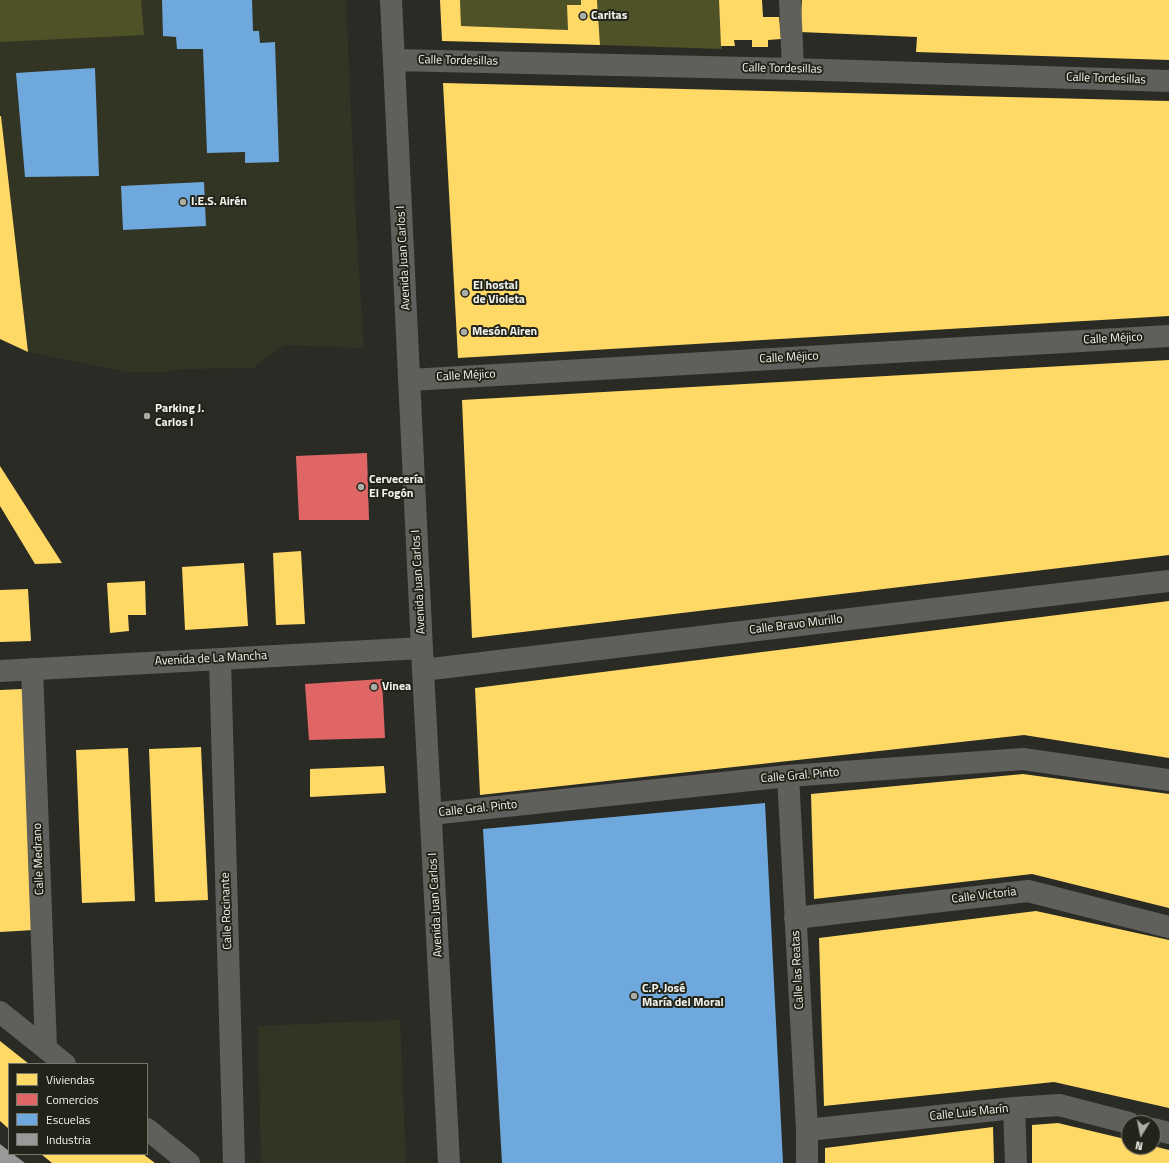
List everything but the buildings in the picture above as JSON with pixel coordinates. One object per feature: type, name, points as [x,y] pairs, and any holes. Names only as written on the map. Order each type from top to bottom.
[{"type":"street","name":"Avenida Juan Carlos I","points":[[391,0],[423,670],[449,1163]]},
{"type":"street","points":[[790,0],[793,69]]},
{"type":"street","name":"Calle Tordesillas","points":[[394,60],[793,69],[1169,81]]},
{"type":"street","name":"Calle Méjico","points":[[410,380],[1169,336]]},
{"type":"street","name":"Calle Bravo Murillo","points":[[423,670],[1169,581]]},
{"type":"street","name":"Avenida de La Mancha","points":[[0,671],[422,648]]},
{"type":"street","name":"Calle Rocinante","points":[[220,659],[234,1163]]},
{"type":"street","name":"Calle Medrano","points":[[32,669],[46,1049]]},
{"type":"street","name":"Calle Gral. Pinto","points":[[431,814],[788,776],[1023,759],[1169,780]]},
{"type":"street","name":"Calle las Reatas","points":[[788,776],[807,1130],[807,1163]]},
{"type":"street","name":"Calle Victoria","points":[[795,918],[1028,891],[1169,927]]},
{"type":"street","points":[[0,1012],[64,1063]]},
{"type":"street","name":"Calle Luis Marín","points":[[807,1130],[1014,1108],[1058,1105],[1121,1121]]},
{"type":"street","points":[[1014,1108],[1016,1163]]},
{"type":"street","points":[[148,1130],[189,1163]]},
{"type":"shaded area","name":"I.E.S. Airén","points":[[0,0],[346,0],[356,225],[364,348],[284,345],[253,368],[185,369],[165,372],[127,372],[28,352],[0,108]]},
{"type":"shaded area","points":[[400,1020],[406,1163],[261,1163],[258,1026]]},
{"type":"green space","points":[[0,0],[141,0],[144,35],[0,42]]},
{"type":"green space","points":[[460,0],[581,0],[581,5],[568,5],[568,30],[461,26]]},
{"type":"green space","points":[[597,0],[719,0],[722,49],[600,45]]},
{"type":"place","name":"Caritas","points":[[583,16]]},
{"type":"place","name":"I.E.S. Airén","points":[[183,202]]},
{"type":"place","name":"El hostal de Violeta","points":[[465,293]]},
{"type":"place","name":"Mesón Airen","points":[[464,332]]},
{"type":"place","name":"Parking J. Carlos I","points":[[147,416]]},
{"type":"place","name":"Cervecería El Fogón","points":[[361,487]]},
{"type":"place","name":"Vinea","points":[[374,687]]},
{"type":"place","name":"C.P. José María del Moral","points":[[634,996]]}]
